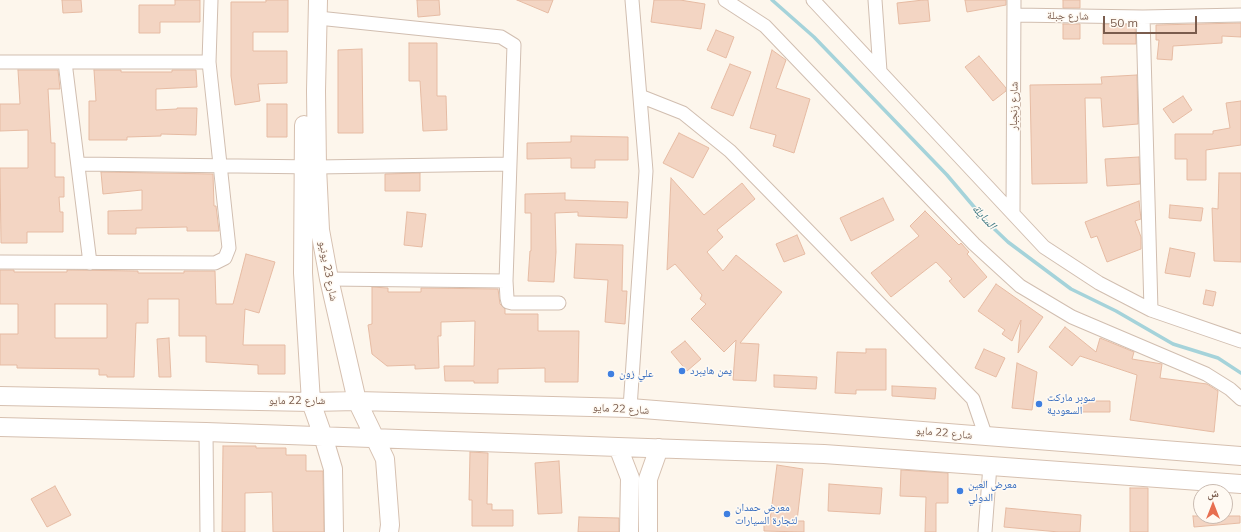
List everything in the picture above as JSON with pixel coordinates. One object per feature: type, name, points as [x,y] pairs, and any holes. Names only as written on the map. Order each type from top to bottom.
[{"type":"main road","name":"شارع 23 يونيو","points":[[306,0],[310,166],[329,279],[358,401],[385,459],[390,525],[389,532]]},
{"type":"main road","name":"شارع 23 يونيو","points":[[318,0],[316,91],[303,273],[311,402],[324,436],[333,469],[334,532]]},
{"type":"main road","name":"شارع 22 مايو","points":[[0,396],[311,402],[358,401],[630,408],[1241,456]]},
{"type":"main road","points":[[0,427],[376,437],[824,454],[1241,484]]},
{"type":"main road","points":[[618,447],[630,479],[629,532]]},
{"type":"main road","points":[[648,532],[648,479],[659,448]]},
{"type":"main road","points":[[630,479],[631,475],[639,470],[645,473],[648,479]]},
{"type":"street","points":[[0,262],[215,263],[226,258],[229,248],[209,62],[211,0]]},
{"type":"street","points":[[630,408],[646,171],[632,0]]},
{"type":"street","points":[[725,0],[765,26],[974,244],[1020,286],[1072,317],[1206,374],[1230,389],[1241,400]]},
{"type":"street","points":[[813,0],[1013,212],[1044,247],[1099,283],[1150,310],[1241,341]]},
{"type":"street","points":[[875,0],[880,71]]},
{"type":"street","name":"شارع زنجبار","points":[[1013,212],[1014,0]]},
{"type":"street","name":"شارع جبلة","points":[[1015,15],[1241,15]]},
{"type":"street","points":[[1143,16],[1150,310]]},
{"type":"street","points":[[318,18],[501,37],[514,45],[506,281],[507,298],[508,302],[512,303],[558,303]]},
{"type":"street","points":[[0,62],[209,62]]},
{"type":"street","points":[[66,62],[90,263]]},
{"type":"street","points":[[640,96],[683,113],[730,151],[973,399],[986,437]]},
{"type":"street","points":[[79,164],[310,166],[510,164]]},
{"type":"street","points":[[329,279],[506,281]]},
{"type":"street","points":[[206,432],[207,532]]},
{"type":"street","points":[[984,532],[990,465]]},
{"type":"building","points":[[62,0],[81,0],[82,12],[63,13]]},
{"type":"building","points":[[175,0],[200,0],[200,22],[160,22],[160,33],[139,33],[139,5],[175,5]]},
{"type":"building","points":[[266,0],[288,0],[288,32],[253,32],[253,51],[287,51],[287,83],[258,84],[260,101],[235,105],[231,76],[231,2],[266,2]]},
{"type":"building","points":[[417,0],[439,0],[440,15],[418,17]]},
{"type":"building","points":[[517,0],[553,0],[548,13]]},
{"type":"building","points":[[654,0],[680,0],[705,4],[701,29],[651,22]]},
{"type":"building","points":[[928,0],[930,21],[899,24],[897,3]]},
{"type":"building","points":[[965,0],[1006,0],[1006,5],[967,12]]},
{"type":"building","points":[[1063,0],[1080,0],[1080,8],[1063,8]]},
{"type":"building","points":[[1241,23],[1241,37],[1222,36],[1222,43],[1173,46],[1172,60],[1157,59],[1159,40],[1156,40],[1156,25]]},
{"type":"building","points":[[1063,24],[1080,24],[1080,39],[1063,39]]},
{"type":"building","points":[[1103,24],[1135,25],[1136,44],[1103,44]]},
{"type":"building","points":[[716,30],[734,37],[726,58],[707,50]]},
{"type":"building","points":[[409,43],[437,43],[437,96],[446,96],[447,130],[423,131],[420,81],[409,81]]},
{"type":"building","points":[[362,49],[363,133],[338,133],[338,50]]},
{"type":"building","points":[[772,50],[786,60],[776,88],[810,99],[794,153],[773,146],[776,135],[750,128]]},
{"type":"building","points":[[979,56],[1006,88],[1006,91],[993,101],[965,67]]},
{"type":"building","points":[[730,64],[751,72],[733,116],[711,108]]},
{"type":"building","points":[[18,70],[58,70],[60,89],[48,89],[51,143],[55,143],[55,177],[64,177],[64,197],[59,197],[60,212],[63,212],[63,232],[27,232],[27,243],[1,243],[0,168],[28,168],[28,130],[0,131],[0,104],[20,104]]},
{"type":"building","points":[[94,70],[121,70],[121,72],[172,72],[172,70],[196,70],[197,87],[156,89],[156,110],[197,108],[196,135],[161,134],[161,136],[127,137],[127,140],[89,140],[89,101],[96,101]]},
{"type":"building","points":[[1137,75],[1138,124],[1103,127],[1101,98],[1085,98],[1087,183],[1032,184],[1030,85],[1102,84],[1101,77]]},
{"type":"building","points":[[1183,96],[1192,110],[1173,123],[1163,109]]},
{"type":"building","points":[[1241,101],[1241,145],[1206,150],[1206,180],[1187,180],[1187,159],[1175,159],[1175,134],[1213,134],[1213,131],[1230,128],[1226,103]]},
{"type":"building","points":[[267,104],[287,104],[287,137],[267,137]]},
{"type":"building","points":[[679,133],[709,148],[693,178],[663,163]]},
{"type":"building","points":[[571,136],[628,137],[628,160],[595,160],[595,168],[571,168],[571,158],[527,159],[527,143],[571,142]]},
{"type":"building","points":[[1139,157],[1140,184],[1107,186],[1105,159]]},
{"type":"building","points":[[101,172],[213,174],[214,206],[216,206],[219,231],[187,231],[187,227],[136,228],[136,234],[108,234],[108,211],[142,210],[142,190],[103,194]]},
{"type":"building","points":[[420,173],[420,191],[385,191],[385,174]]},
{"type":"building","points":[[1219,173],[1241,173],[1241,262],[1214,261],[1212,208],[1218,209]]},
{"type":"building","points":[[671,178],[704,215],[742,183],[755,199],[717,230],[723,237],[707,252],[723,271],[736,255],[782,292],[740,343],[759,344],[756,381],[733,380],[736,340],[724,352],[691,319],[706,304],[700,299],[702,295],[675,264],[667,270]]},
{"type":"building","points":[[565,193],[565,200],[628,202],[627,218],[578,216],[578,212],[555,213],[556,252],[554,282],[528,281],[531,251],[531,213],[525,213],[525,194]]},
{"type":"building","points":[[883,198],[894,220],[851,241],[840,218]]},
{"type":"building","points":[[1139,201],[1141,219],[1135,221],[1141,237],[1141,249],[1107,262],[1097,236],[1091,238],[1085,222]]},
{"type":"building","points":[[1170,205],[1203,208],[1201,221],[1169,218]]},
{"type":"building","points":[[925,211],[959,245],[961,243],[969,252],[967,254],[987,277],[964,298],[949,281],[952,279],[936,262],[891,297],[871,273],[919,236],[910,226]]},
{"type":"building","points":[[407,212],[426,214],[422,247],[404,245]]},
{"type":"building","points":[[797,235],[805,254],[784,262],[776,244]]},
{"type":"building","points":[[576,244],[623,245],[622,291],[627,291],[625,324],[605,322],[608,280],[574,278]]},
{"type":"building","points":[[1170,248],[1195,253],[1190,277],[1165,273]]},
{"type":"building","points":[[246,254],[275,262],[259,313],[245,309],[243,345],[285,345],[285,374],[258,374],[258,365],[206,362],[206,336],[179,336],[179,299],[148,299],[148,323],[136,323],[134,377],[107,377],[107,375],[99,375],[99,369],[17,368],[17,365],[0,365],[0,334],[18,334],[18,304],[0,304],[0,270],[14,270],[14,272],[67,272],[67,270],[138,271],[138,273],[215,271],[216,304],[233,304]],"holes":[[[55,304],[107,304],[107,338],[55,338]]]},
{"type":"building","points":[[996,284],[1043,317],[1018,353],[1021,320],[1012,341],[1002,334],[1005,330],[978,311]]},
{"type":"building","points":[[372,287],[388,288],[388,292],[421,292],[421,288],[498,289],[500,304],[505,309],[505,314],[538,314],[538,331],[579,331],[578,382],[545,382],[545,368],[498,369],[498,383],[445,381],[444,366],[474,366],[475,321],[441,322],[441,336],[438,336],[439,368],[415,369],[415,365],[387,366],[372,354],[368,325],[372,324]]},
{"type":"building","points":[[1206,290],[1216,292],[1213,306],[1203,304]]},
{"type":"building","points":[[1065,327],[1096,352],[1100,338],[1134,352],[1132,359],[1162,364],[1160,378],[1207,384],[1218,391],[1214,432],[1130,420],[1137,375],[1080,356],[1072,366],[1049,347]]},
{"type":"building","points":[[169,338],[171,377],[159,377],[157,339]]},
{"type":"building","points":[[685,341],[701,359],[687,371],[671,352]]},
{"type":"building","points":[[866,349],[886,349],[886,390],[856,390],[856,394],[835,393],[837,352],[866,353]]},
{"type":"building","points":[[984,349],[1005,358],[996,377],[975,368]]},
{"type":"building","points":[[1017,363],[1037,372],[1032,410],[1012,408]]},
{"type":"building","points":[[774,375],[817,377],[816,389],[774,387]]},
{"type":"building","points":[[892,386],[936,388],[935,399],[892,396]]},
{"type":"building","points":[[1081,401],[1110,401],[1110,412],[1081,412]]},
{"type":"building","points":[[223,446],[286,448],[286,455],[306,455],[306,471],[323,471],[324,532],[273,532],[272,492],[245,493],[245,532],[222,532]]},
{"type":"building","points":[[470,452],[488,453],[487,504],[492,504],[492,510],[513,510],[513,526],[472,526],[472,500],[469,500]]},
{"type":"building","points":[[559,461],[562,513],[538,514],[535,463]]},
{"type":"building","points":[[777,465],[803,469],[797,521],[804,521],[804,532],[764,531],[764,520],[770,520]]},
{"type":"building","points":[[901,470],[948,473],[948,503],[936,503],[936,532],[925,532],[926,497],[900,496]]},
{"type":"building","points":[[829,484],[882,488],[880,514],[828,511]]},
{"type":"building","points":[[55,486],[71,515],[47,527],[31,499]]},
{"type":"building","points":[[1130,488],[1148,488],[1148,532],[1130,532]]},
{"type":"building","points":[[1006,508],[1081,515],[1080,532],[1059,532],[1004,527]]},
{"type":"building","points":[[1233,516],[1240,516],[1240,523],[1233,524]]},
{"type":"building","points":[[579,517],[619,518],[619,532],[578,532]]},
{"type":"building","points":[[1194,524],[1228,524],[1194,527]]},
{"type":"waterway","name":"السايلة","points":[[772,0],[814,37],[947,175],[986,221],[1008,242],[1071,289],[1116,311],[1173,344],[1218,358],[1241,373]]},
{"type":"place","name":"يمن هايبرد","points":[[682,371]]},
{"type":"place","name":"علي زون","points":[[611,374]]},
{"type":"place","name":"سوبر ماركت السعودية","points":[[1039,404]]},
{"type":"place","name":"معرض العين الدولي","points":[[960,491]]},
{"type":"place","name":"معرض حمدان لتجارة السيارات","points":[[727,514]]}]
